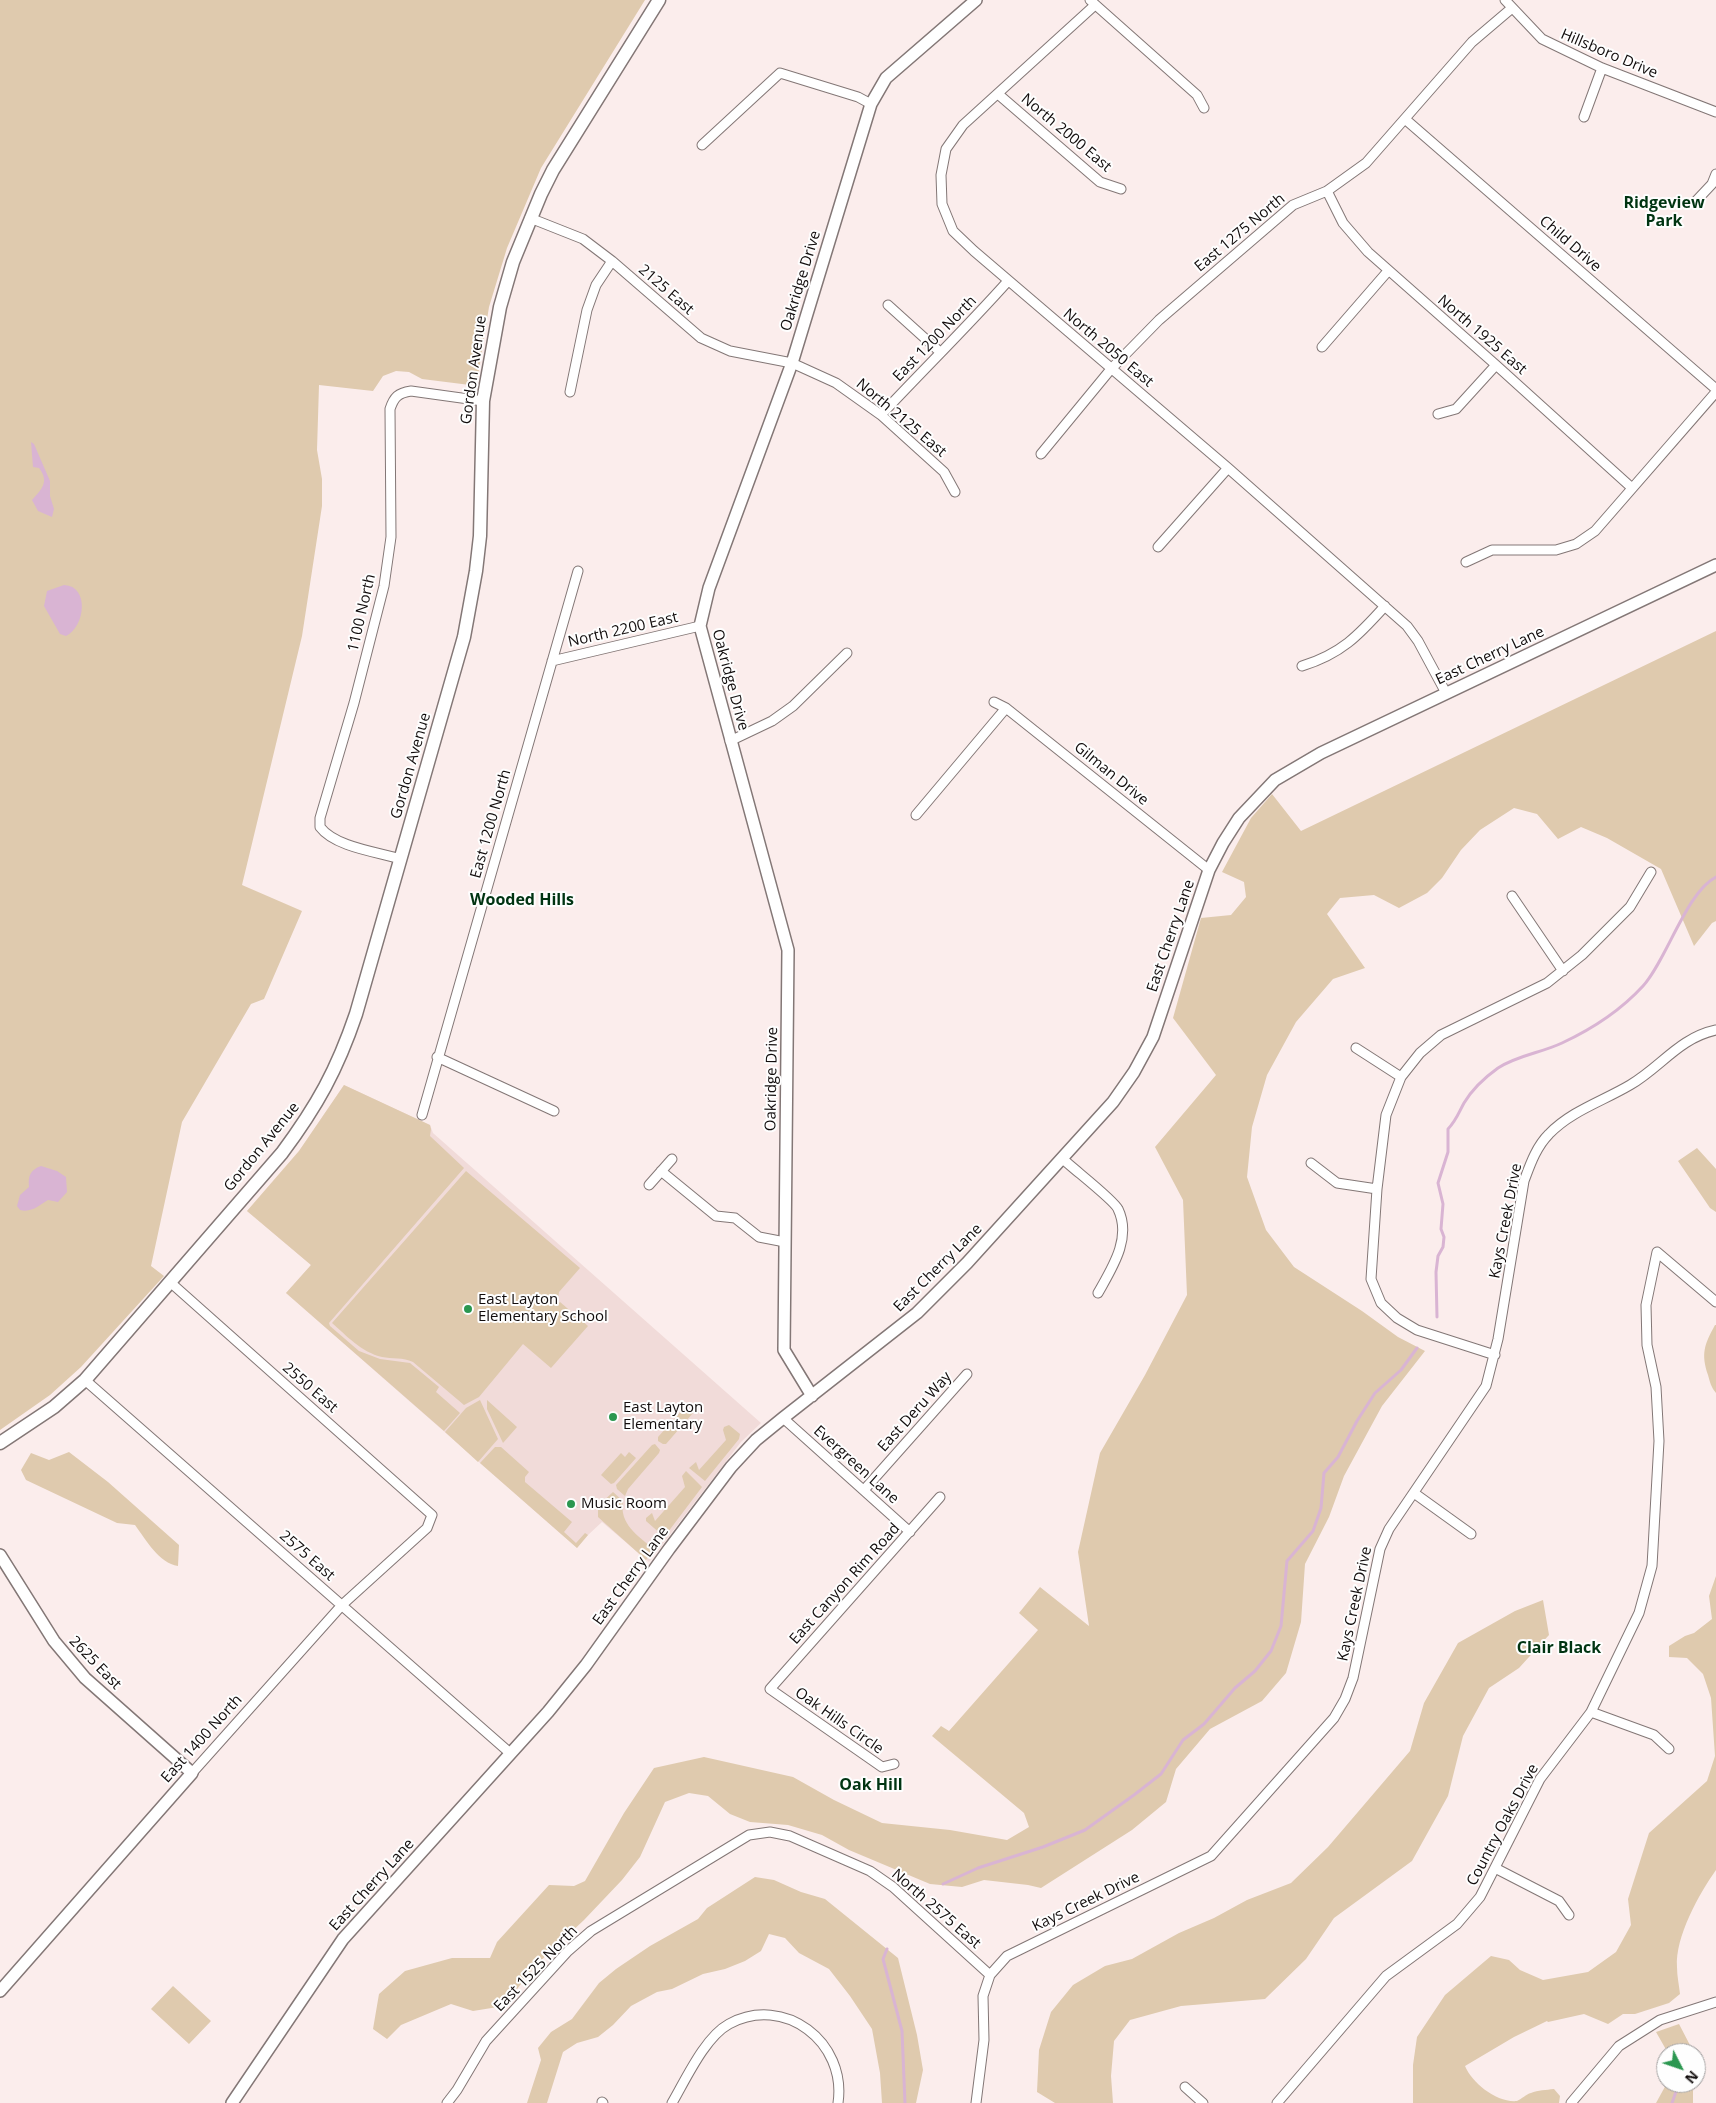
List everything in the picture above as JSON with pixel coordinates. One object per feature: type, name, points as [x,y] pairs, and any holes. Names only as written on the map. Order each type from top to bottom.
[{"type":"main road","name":"Gordon Avenue","points":[[0,1443],[54,1407],[85,1380],[282,1154],[306,1121],[327,1086],[343,1051],[356,1014],[458,661],[471,604],[480,536],[483,401],[500,307],[513,262],[530,218],[553,170],[659,0]]},
{"type":"street","name":"Oakridge Drive","points":[[812,1396],[784,1350],[788,950],[700,626],[709,588],[792,363],[871,104],[886,78],[976,0]]},
{"type":"street","name":"Hillsboro Drive","points":[[1505,0],[1542,39],[1602,68],[1716,112]]},
{"type":"street","points":[[1093,2],[1197,95],[1204,108]]},
{"type":"street","name":"North 2050 East","points":[[1093,2],[964,125],[946,149],[940,174],[942,204],[954,231],[1008,281],[1228,468],[1407,626],[1418,641],[1446,693]]},
{"type":"street","name":"East 1275 North","points":[[1041,454],[1111,369],[1159,320],[1293,205],[1327,191],[1366,163],[1472,42],[1512,8]]},
{"type":"street","points":[[1584,118],[1602,68]]},
{"type":"street","points":[[702,145],[780,73],[858,97],[871,104]]},
{"type":"street","name":"North 2000 East","points":[[998,94],[1100,182],[1121,189]]},
{"type":"street","name":"Child Drive","points":[[1405,118],[1716,391]]},
{"type":"street","points":[[1696,201],[1712,184],[1716,174]]},
{"type":"street","name":"North 1925 East","points":[[1327,191],[1343,223],[1368,252],[1632,488]]},
{"type":"street","name":"2125 East","points":[[530,218],[583,239],[612,261],[701,338],[730,351],[792,363]]},
{"type":"street","points":[[570,392],[587,310],[596,285],[612,261]]},
{"type":"street","points":[[1322,347],[1388,271]]},
{"type":"street","name":"East 1200 North","points":[[880,415],[940,352],[971,323],[1008,281]]},
{"type":"street","points":[[888,305],[940,352]]},
{"type":"street","name":"North 2125 East","points":[[792,363],[836,383],[880,415],[944,472],[955,492]]},
{"type":"street","points":[[1438,414],[1456,409],[1496,365]]},
{"type":"street","name":"1100 North","points":[[401,859],[336,841],[326,835],[320,827],[320,818],[354,703],[384,586],[391,537],[390,409],[393,399],[400,393],[411,391],[483,401]]},
{"type":"street","points":[[1466,562],[1492,550],[1556,550],[1576,544],[1595,532],[1716,391]]},
{"type":"street","points":[[1158,547],[1228,468]]},
{"type":"street","name":"East Cherry Lane","points":[[232,2103],[343,1939],[548,1712],[586,1665],[669,1549],[731,1467],[756,1440],[917,1313],[967,1263],[1113,1102],[1134,1072],[1153,1037],[1209,870],[1239,818],[1275,780],[1321,753],[1716,565]]},
{"type":"street","name":"East 1200 North","points":[[422,1115],[437,1057],[578,571]]},
{"type":"street","points":[[1302,666],[1324,659],[1343,647],[1362,632],[1385,606]]},
{"type":"street","name":"North 2200 East","points":[[552,661],[700,626]]},
{"type":"street","points":[[730,741],[772,721],[793,706],[846,653]]},
{"type":"street","name":"Gilman Drive","points":[[994,702],[1006,708],[1209,870]]},
{"type":"street","points":[[916,815],[1006,708]]},
{"type":"street","points":[[1495,1355],[1417,1330],[1397,1318],[1381,1303],[1371,1279],[1377,1189],[1386,1115],[1401,1078],[1420,1052],[1441,1035],[1548,983],[1582,955],[1630,907],[1650,872]]},
{"type":"street","points":[[1512,896],[1563,971]]},
{"type":"street","name":"Kays Creek Drive","points":[[976,2103],[984,2040],[983,1996],[990,1975],[1007,1956],[1211,1856],[1334,1718],[1345,1699],[1353,1678],[1380,1549],[1389,1529],[1486,1386],[1495,1355],[1524,1181],[1532,1159],[1547,1136],[1563,1120],[1631,1085],[1656,1068],[1676,1048],[1699,1034],[1716,1030]]},
{"type":"street","points":[[1356,1048],[1401,1078]]},
{"type":"street","points":[[437,1057],[554,1111]]},
{"type":"street","points":[[649,1186],[672,1159]]},
{"type":"street","points":[[1063,1159],[1118,1208],[1123,1230],[1117,1260],[1098,1292]]},
{"type":"street","points":[[1311,1163],[1337,1183],[1377,1189]]},
{"type":"street","points":[[661,1171],[716,1216],[735,1218],[759,1237],[785,1242]]},
{"type":"street","name":"Country Oaks Drive","points":[[1277,2103],[1386,1976],[1457,1924],[1480,1897],[1540,1779],[1591,1712],[1639,1613],[1652,1566],[1659,1441],[1656,1387],[1647,1345],[1646,1304],[1657,1252],[1716,1302]]},
{"type":"street","name":"2550 East","points":[[170,1282],[432,1515]]},
{"type":"street","name":"East Deru Way","points":[[864,1490],[967,1374]]},
{"type":"street","name":"2575 East","points":[[85,1380],[510,1753]]},
{"type":"street","name":"Evergreen Lane","points":[[783,1418],[910,1532]]},
{"type":"street","points":[[1414,1493],[1471,1534]]},
{"type":"street","name":"East Canyon Rim Road","points":[[770,1689],[940,1497]]},
{"type":"street","name":"East 1400 North","points":[[0,1991],[192,1772],[342,1605],[427,1528],[432,1515]]},
{"type":"street","name":"2625 East","points":[[0,1555],[54,1641],[85,1678],[192,1772]]},
{"type":"street","name":"Oak Hills Circle","points":[[770,1689],[882,1768],[894,1764]]},
{"type":"street","points":[[1591,1712],[1654,1735],[1669,1749]]},
{"type":"street","name":"North 2575 East","points":[[749,1835],[770,1832],[790,1836],[870,1870],[893,1887],[990,1975]]},
{"type":"street","name":"East 1525 North","points":[[447,2103],[457,2090],[486,2041],[585,1936],[749,1835]]},
{"type":"street","points":[[1495,1868],[1559,1901],[1569,1915]]},
{"type":"street","points":[[1571,2103],[1619,2046],[1660,2020],[1716,2002]]},
{"type":"street","points":[[672,2103],[711,2039],[728,2024],[748,2016],[771,2013],[796,2022],[819,2038],[832,2059],[838,2081],[838,2103]]},
{"type":"street","points":[[1185,2087],[1203,2103]]},
{"type":"shaded area","points":[[0,0],[645,0],[541,168],[507,248],[489,307],[477,382],[470,385],[422,379],[409,372],[396,371],[383,376],[373,391],[319,385],[317,450],[322,479],[322,506],[302,636],[242,885],[302,911],[264,999],[251,1004],[182,1122],[151,1266],[164,1276],[81,1367],[50,1395],[0,1430]]},
{"type":"shaded area","points":[[31,442],[34,444],[50,481],[50,496],[54,509],[52,517],[38,511],[32,500],[43,486],[44,478],[39,468],[33,467]]},
{"type":"shaded area","points":[[64,585],[72,587],[78,592],[82,608],[77,624],[66,636],[60,634],[44,606],[47,591]]},
{"type":"shaded area","points":[[1716,631],[1716,921],[1712,923],[1694,946],[1661,869],[1607,838],[1581,827],[1558,839],[1537,814],[1514,808],[1480,830],[1461,850],[1442,878],[1427,893],[1399,908],[1374,895],[1340,898],[1327,914],[1365,968],[1333,979],[1296,1022],[1267,1075],[1252,1127],[1247,1177],[1266,1230],[1294,1267],[1398,1337],[1425,1351],[1382,1406],[1344,1476],[1329,1517],[1305,1564],[1301,1622],[1286,1673],[1262,1701],[1210,1729],[1176,1769],[1166,1802],[1132,1830],[1041,1888],[984,1880],[962,1887],[930,1884],[849,1850],[822,1835],[788,1825],[750,1822],[730,1814],[708,1796],[689,1793],[665,1802],[640,1857],[622,1880],[584,1920],[534,1967],[504,2006],[473,2011],[451,2004],[401,2025],[387,2039],[373,2029],[379,1994],[405,1971],[452,1958],[490,1958],[497,1942],[549,1885],[574,1886],[585,1881],[624,1813],[654,1768],[704,1757],[793,1777],[834,1800],[882,1823],[950,1830],[1007,1840],[1029,1827],[1024,1813],[932,1736],[941,1726],[949,1731],[1038,1630],[1019,1613],[1040,1587],[1089,1626],[1078,1552],[1100,1453],[1145,1375],[1187,1295],[1183,1200],[1155,1147],[1216,1075],[1173,1018],[1201,918],[1231,915],[1246,897],[1244,882],[1222,872],[1251,818],[1272,794],[1301,831]]},
{"type":"shaded area","name":"East Layton Elementary School","points":[[344,1085],[430,1125],[433,1133],[761,1423],[741,1442],[649,1562],[602,1522],[577,1548],[286,1293],[311,1265],[247,1211],[299,1151]]},
{"type":"shaded area","points":[[344,1085],[430,1125],[430,1136],[464,1168],[329,1323],[330,1326],[359,1351],[380,1359],[410,1363],[439,1387],[436,1392],[460,1413],[444,1431],[286,1293],[311,1265],[247,1211],[299,1151]]},
{"type":"shaded area","points":[[1697,1148],[1716,1169],[1716,1212],[1710,1208],[1678,1161]]},
{"type":"shaded area","points":[[41,1166],[57,1171],[66,1177],[67,1192],[58,1202],[48,1200],[32,1209],[20,1210],[17,1206],[20,1195],[29,1187],[29,1177],[32,1172]]},
{"type":"shaded area","points":[[466,1171],[580,1268],[559,1292],[557,1305],[560,1302],[588,1326],[551,1368],[523,1344],[479,1397],[464,1405],[413,1362],[374,1355],[355,1343],[332,1323]]},
{"type":"shaded area","points":[[1715,1325],[1716,1393],[1710,1382],[1704,1355],[1708,1338]]},
{"type":"shaded area","points":[[480,1400],[498,1439],[478,1462],[445,1432],[466,1408]]},
{"type":"shaded area","points":[[487,1400],[517,1427],[503,1443],[487,1409]]},
{"type":"shaded area","points":[[687,1407],[693,1413],[666,1444],[658,1441],[658,1437]]},
{"type":"shaded area","points":[[729,1425],[740,1434],[739,1439],[705,1481],[689,1468],[696,1462],[699,1470],[726,1440],[723,1430],[724,1427]]},
{"type":"shaded area","points":[[655,1444],[660,1450],[659,1453],[628,1489],[625,1496],[617,1489],[616,1485]]},
{"type":"shaded area","points":[[495,1447],[501,1447],[529,1472],[525,1477],[525,1482],[572,1522],[564,1532],[576,1543],[585,1533],[588,1535],[577,1548],[480,1463]]},
{"type":"shaded area","points":[[69,1452],[108,1482],[179,1545],[178,1566],[159,1556],[135,1525],[117,1523],[26,1480],[21,1470],[31,1453],[49,1460]]},
{"type":"shaded area","points":[[629,1452],[636,1458],[611,1484],[601,1475],[621,1453],[625,1457]]},
{"type":"shaded area","points":[[686,1471],[702,1487],[668,1532],[662,1535],[646,1521],[646,1518],[652,1513],[655,1521],[685,1487],[682,1476]]},
{"type":"shaded area","points":[[613,1492],[623,1501],[624,1516],[631,1529],[654,1549],[646,1560],[598,1517],[598,1506]]},
{"type":"shaded area","points":[[1716,1576],[1716,1870],[1702,1891],[1684,1929],[1677,1955],[1680,1994],[1669,2003],[1635,2014],[1623,2014],[1608,2024],[1584,2014],[1547,2021],[1514,2037],[1465,2066],[1479,2085],[1501,2099],[1517,2101],[1527,2094],[1554,2089],[1560,2096],[1559,2103],[1413,2103],[1413,2065],[1417,2037],[1445,1995],[1491,1956],[1509,1960],[1520,1970],[1543,1980],[1588,1972],[1616,1952],[1631,1925],[1628,1899],[1649,1833],[1707,1781],[1715,1756],[1711,1698],[1703,1674],[1687,1658],[1669,1657],[1669,1646],[1694,1633],[1712,1619],[1709,1596]]},
{"type":"shaded area","points":[[1543,1600],[1549,1635],[1519,1668],[1489,1688],[1463,1736],[1448,1796],[1412,1861],[1334,1918],[1306,1959],[1265,1999],[1181,2006],[1130,2020],[1114,2041],[1111,2076],[1113,2103],[1055,2103],[1037,2092],[1039,2050],[1051,2012],[1073,1985],[1105,1966],[1132,1959],[1179,1933],[1214,1918],[1247,1900],[1291,1883],[1328,1847],[1410,1751],[1424,1703],[1458,1643],[1515,1611]]},
{"type":"shaded area","points":[[755,1877],[774,1880],[801,1892],[825,1899],[898,1958],[917,2035],[923,2070],[916,2103],[882,2103],[880,2073],[872,2029],[850,1996],[829,1969],[799,1953],[785,1938],[769,1934],[761,1951],[745,1961],[725,1969],[703,1974],[672,1989],[657,1992],[631,2006],[613,2025],[598,2037],[577,2043],[563,2052],[547,2103],[527,2103],[541,2060],[538,2048],[551,2032],[572,2019],[599,1983],[650,1946],[698,1919],[707,1908]]},
{"type":"shaded area","points":[[173,1986],[211,2021],[189,2044],[151,2009]]},
{"type":"shaded area","points":[[1679,2024],[1689,2043],[1662,2043],[1656,2032]]},
{"type":"shaded area","points":[[1662,2093],[1693,2093],[1693,2103],[1656,2103]]},
{"type":"waterway","points":[[1437,1317],[1436,1272],[1438,1256],[1443,1247],[1444,1237],[1441,1229],[1443,1204],[1438,1183],[1448,1152],[1448,1129],[1464,1103],[1479,1084],[1498,1068],[1513,1060],[1573,1038],[1605,1019],[1634,995],[1652,975],[1696,896],[1705,885],[1716,877]]},
{"type":"waterway","points":[[943,1884],[978,1868],[1043,1847],[1085,1830],[1161,1774],[1183,1740],[1204,1724],[1235,1688],[1255,1671],[1271,1651],[1281,1626],[1287,1561],[1313,1531],[1321,1508],[1324,1473],[1338,1457],[1357,1421],[1375,1393],[1401,1370],[1417,1348]]},
{"type":"waterway","points":[[887,1949],[883,1959],[902,2031],[905,2103]]},
{"type":"waterway","points":[[1672,2103],[1676,2093]]},
{"type":"place","name":"East Layton Elementary School","points":[[468,1309]]},
{"type":"place","name":"East Layton Elementary","points":[[613,1417]]},
{"type":"place","name":"Music Room","points":[[571,1504]]},
{"type":"district","name":"Ridgeview Park","points":[[1664,212]]},
{"type":"district","name":"Wooded Hills","points":[[522,900]]},
{"type":"district","name":"Clair Black","points":[[1559,1648]]},
{"type":"district","name":"Oak Hill","points":[[871,1785]]}]
